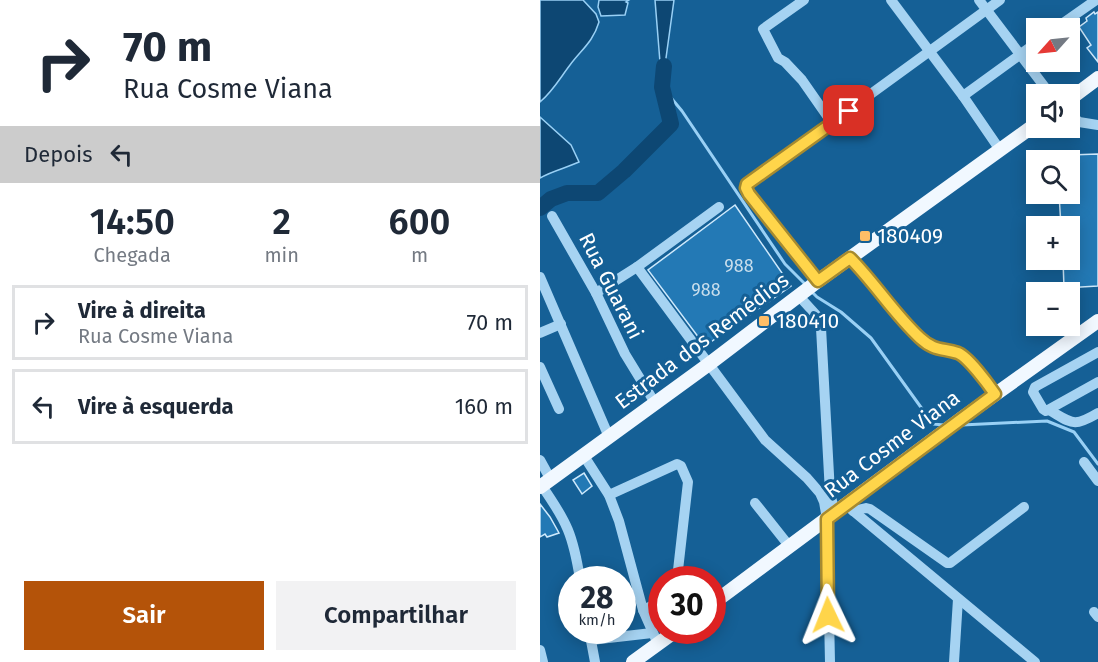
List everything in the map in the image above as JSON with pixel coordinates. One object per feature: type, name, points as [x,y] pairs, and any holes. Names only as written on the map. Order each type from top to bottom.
[{"type":"main road","points":[[1080,92],[1098,78]]},
{"type":"main road","name":"Estrada dos Remédios","points":[[544,484],[709,364],[817,281],[1026,131]]},
{"type":"main road","name":"Rua Cosme Viana","points":[[726,594],[840,512],[962,418],[1098,321]]},
{"type":"main road","points":[[638,660],[651,644]]},
{"type":"street","points":[[804,0],[763,29],[778,58],[802,80],[832,123]]},
{"type":"street","points":[[978,0],[1042,84]]},
{"type":"street","points":[[817,281],[749,194],[747,184],[1000,0]]},
{"type":"street","points":[[1070,18],[1096,0]]},
{"type":"street","points":[[895,2],[1000,150]]},
{"type":"street","points":[[963,96],[1026,50]]},
{"type":"street","points":[[1080,122],[1098,125]]},
{"type":"street","points":[[596,293],[637,267],[719,207]]},
{"type":"street","name":"Rua Guarani","points":[[552,216],[596,293],[625,354],[655,403]]},
{"type":"street","points":[[850,258],[921,340],[934,349],[960,354],[995,394]]},
{"type":"street","points":[[637,267],[765,440],[825,493]]},
{"type":"street","points":[[540,277],[609,437]]},
{"type":"street","points":[[801,294],[820,322],[824,502],[957,599],[1035,662]]},
{"type":"street","points":[[540,333],[561,324]]},
{"type":"street","points":[[1098,352],[1033,390],[1043,409],[1073,423],[1084,421],[1098,413]]},
{"type":"street","points":[[540,367],[559,409]]},
{"type":"street","points":[[1049,410],[1098,382]]},
{"type":"street","points":[[584,456],[609,495],[619,521],[648,622]]},
{"type":"street","points":[[540,460],[544,484],[571,533],[577,566]]},
{"type":"street","points":[[1084,462],[1098,482]]},
{"type":"street","points":[[609,495],[677,464],[681,466],[688,482],[678,566]]},
{"type":"street","points":[[755,503],[790,547]]},
{"type":"street","points":[[840,512],[866,507],[946,563],[950,563],[1024,507]]},
{"type":"street","points":[[830,662],[840,512]]},
{"type":"street","points":[[954,662],[957,599]]},
{"type":"street","points":[[643,610],[648,608]]},
{"type":"street","points":[[592,644],[595,662]]},
{"type":"street","points":[[540,650],[543,662]]},
{"type":"water","points":[[540,0],[583,0],[596,14],[599,22],[590,40],[553,89],[540,102]]},
{"type":"water","points":[[599,0],[629,0],[626,2],[628,3],[625,15],[601,16],[598,7]]},
{"type":"water","points":[[655,0],[674,0],[662,87]]},
{"type":"water","points":[[540,117],[571,145],[579,162],[540,178]]},
{"type":"building","points":[[1098,12],[1098,62],[1087,48],[1091,45],[1080,28],[1087,21],[1086,18]]},
{"type":"building","points":[[1098,154],[1098,286],[1080,287],[1080,282],[1064,282],[1063,270],[1080,270],[1080,216],[1060,216],[1060,204],[1080,204],[1080,155]]},
{"type":"building","points":[[735,205],[791,286],[705,346],[648,270]]},
{"type":"building","points":[[584,473],[592,486],[582,494],[573,480]]},
{"type":"building","points":[[540,504],[559,533],[547,537],[545,534],[540,537]]},
{"type":"waterway","points":[[540,208],[551,199],[567,193],[598,193],[624,171],[671,124],[662,87],[664,66]]},
{"type":"waterway","points":[[662,87],[682,111],[785,264],[806,285]]},
{"type":"waterway","points":[[810,290],[841,312],[871,338],[933,424],[944,425]]},
{"type":"waterway","points":[[962,425],[1047,421],[1074,432],[1098,464]]},
{"type":"place","name":"180409","points":[[865,236]]},
{"type":"place","name":"180410","points":[[764,321]]},
{"type":"route","points":[[828,615],[827,519],[995,394],[960,354],[934,349],[921,340],[850,258],[818,281],[749,194],[747,184],[849,111]]}]
